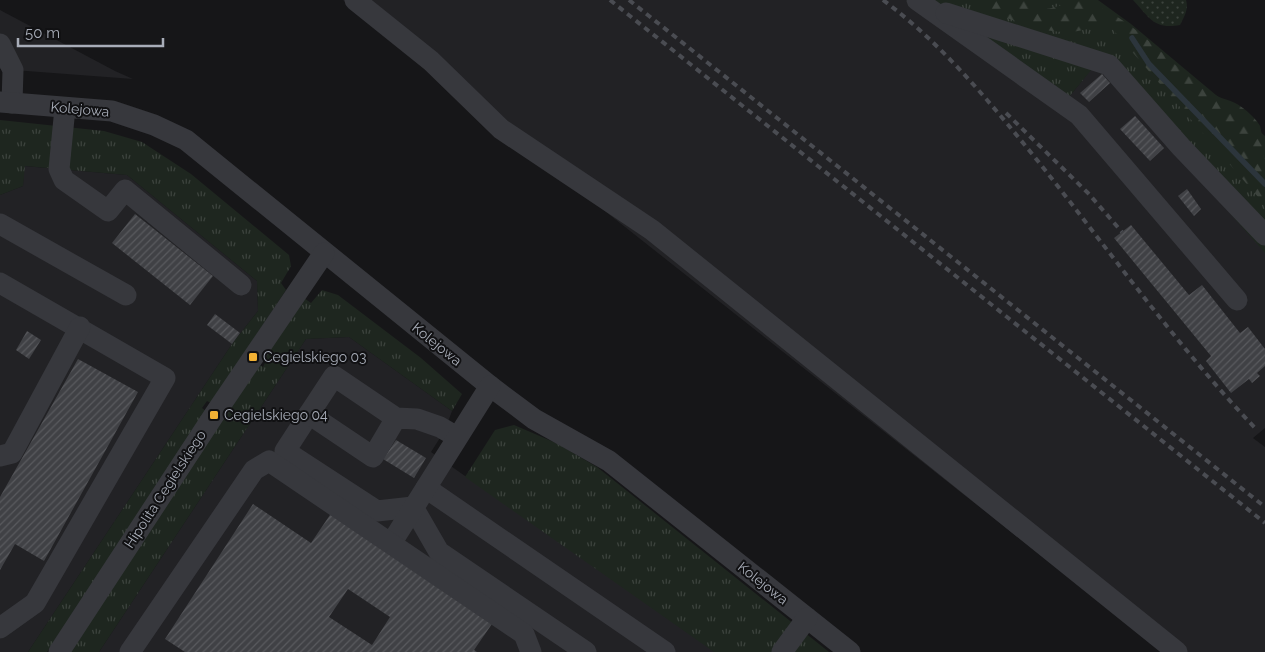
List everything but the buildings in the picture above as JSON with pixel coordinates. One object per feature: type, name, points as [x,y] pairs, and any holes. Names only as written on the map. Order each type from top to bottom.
[{"type":"street","points":[[355,0],[431,61],[501,129],[652,230],[1177,652]]},
{"type":"street","points":[[920,3],[1109,65],[1265,236]]},
{"type":"street","points":[[920,3],[1079,115],[1237,300]]},
{"type":"street","points":[[0,44],[13,70],[6,102]]},
{"type":"street","name":"Kolejowa","points":[[6,102],[112,111],[154,125],[186,140],[490,386],[534,419],[609,461],[848,652]]},
{"type":"street","points":[[65,108],[59,169],[64,180],[108,211],[125,190],[241,285]]},
{"type":"street","points":[[0,224],[126,295]]},
{"type":"street","name":"Hipolita Cegielskiego","points":[[58,652],[214,415],[324,253]]},
{"type":"street","points":[[0,628],[35,603],[165,378],[80,328],[1,287]]},
{"type":"street","points":[[0,456],[12,453],[80,328]]},
{"type":"street","points":[[413,507],[377,512],[285,451],[334,376],[396,418],[417,419],[440,427],[457,438]]},
{"type":"street","points":[[392,542],[490,386]]},
{"type":"street","points":[[309,414],[373,457],[396,418]]},
{"type":"street","points":[[130,652],[254,470],[269,461],[392,542],[524,634],[531,652]]},
{"type":"street","points":[[426,488],[665,652]]},
{"type":"street","points":[[413,507],[439,552],[586,652]]},
{"type":"street","points":[[782,652],[807,618]]},
{"type":"shaded area","points":[[343,0],[906,0],[962,41],[1069,97],[1097,62],[1265,242],[1265,428],[1253,438],[1265,447],[1265,652],[1163,652],[501,129]]},
{"type":"shaded area","points":[[0,10],[115,71],[133,79],[0,69]]},
{"type":"shaded area","points":[[24,166],[127,175],[257,281],[258,311],[232,344],[28,652],[0,652],[0,195],[23,186]]},
{"type":"shaded area","points":[[349,337],[452,411],[445,430],[431,452],[715,652],[99,652],[306,339]]},
{"type":"green space","points":[[906,0],[1098,0],[1131,24],[1265,136],[1265,253],[1097,63],[1064,103],[962,41]]},
{"type":"green space","points":[[970,0],[1037,0],[1045,9],[1081,1],[1101,8],[1119,18],[1136,30],[1199,84],[1217,96],[1238,105],[1258,123],[1262,134],[1264,154],[1265,205],[1108,24],[1071,32],[1041,29],[1004,17]]},
{"type":"green space","points":[[1133,0],[1186,0],[1187,3],[1180,25],[1164,26],[1148,17]]},
{"type":"green space","points":[[0,120],[104,131],[142,142],[191,174],[289,255],[291,266],[281,283],[286,290],[211,403],[207,401],[202,408],[206,411],[47,652],[28,652],[232,344],[258,311],[257,281],[127,175],[25,166],[23,186],[0,195]]},
{"type":"green space","points":[[322,290],[338,295],[421,358],[462,394],[452,411],[349,337],[306,339],[99,652],[70,652],[258,364],[263,367],[267,359],[263,356],[304,298],[311,303]]},
{"type":"green space","points":[[514,425],[556,443],[597,467],[829,652],[714,652],[465,477],[495,430]]},
{"type":"waterway","points":[[1132,38],[1149,64],[1265,184]]},
{"type":"railway","points":[[610,0],[1265,523]]},
{"type":"railway","points":[[629,0],[1265,507]]},
{"type":"railway","points":[[883,0],[925,35],[981,93],[1033,155],[1169,329],[1226,397],[1256,429]]},
{"type":"railway","points":[[1006,113],[1088,193],[1122,232]]},
{"type":"place","name":"Cegielskiego 03","points":[[253,357]]},
{"type":"place","name":"Cegielskiego 04","points":[[214,415]]}]
